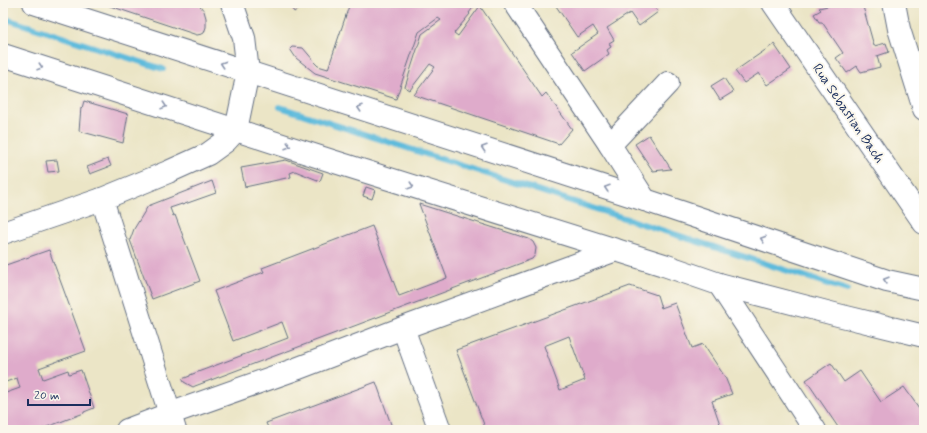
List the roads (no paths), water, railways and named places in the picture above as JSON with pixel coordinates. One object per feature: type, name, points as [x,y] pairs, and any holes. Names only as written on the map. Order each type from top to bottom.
[{"type":"street","points":[[34,3],[644,200],[887,281],[924,288]]},
{"type":"street","points":[[3,232],[102,199],[208,154],[226,141],[236,130],[248,72],[244,38],[232,3]]},
{"type":"street","points":[[515,3],[610,145],[644,200]]},
{"type":"street","name":"Rua Sebastian Bach","points":[[773,3],[924,223]]},
{"type":"street","points":[[894,3],[899,29],[924,109]]},
{"type":"street","points":[[3,54],[236,130],[664,265],[719,284],[924,336]]},
{"type":"street","points":[[610,145],[668,83]]},
{"type":"street","points":[[102,199],[172,422]]},
{"type":"street","points":[[127,430],[172,422],[296,369],[616,250]]},
{"type":"street","points":[[719,284],[815,430]]},
{"type":"street","points":[[403,328],[440,430]]},
{"type":"waterway","points":[[3,18],[163,69]]},
{"type":"waterway","points":[[280,107],[847,290]]}]
